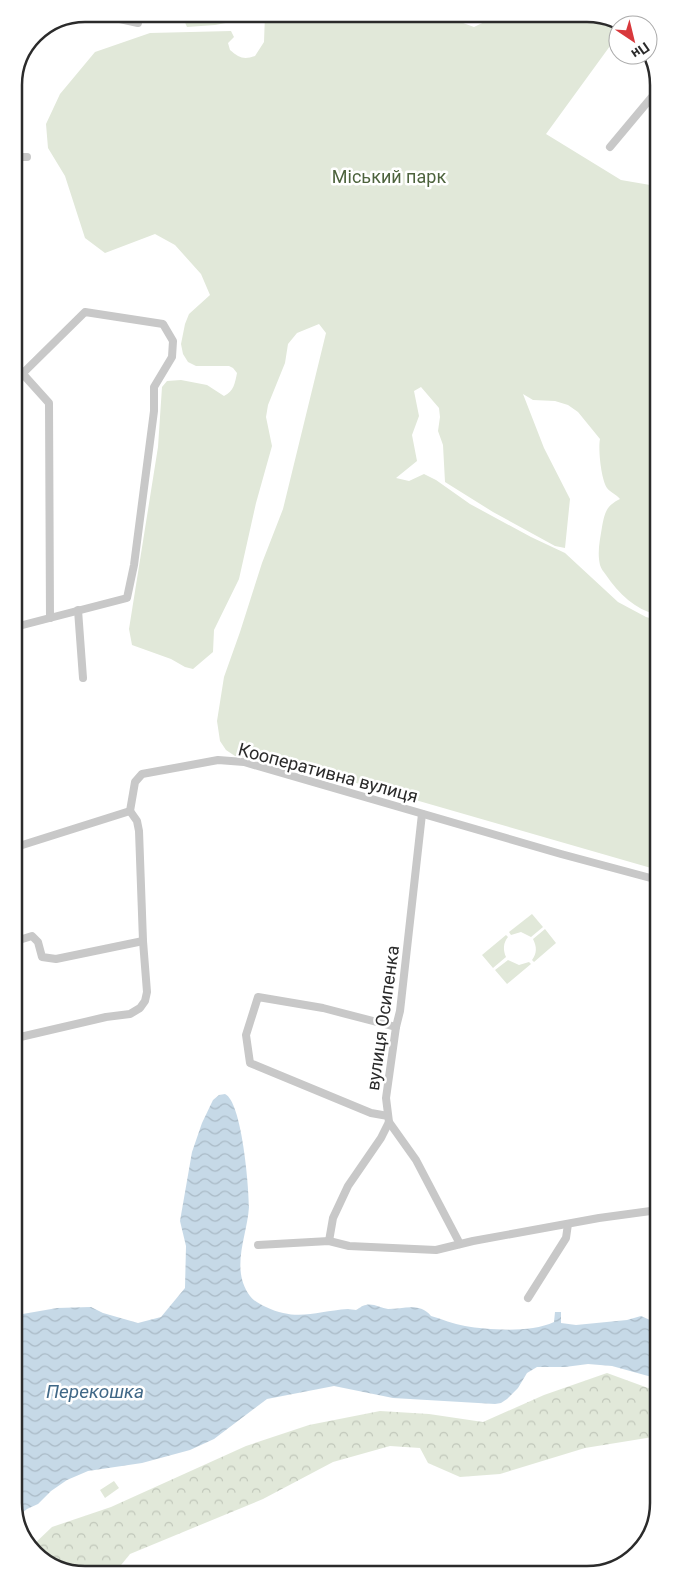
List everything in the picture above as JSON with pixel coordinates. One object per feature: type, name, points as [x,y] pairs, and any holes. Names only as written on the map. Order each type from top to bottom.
[{"type":"street","points":[[610,147],[650,99]]},
{"type":"street","points":[[23,372],[85,312],[164,324],[173,341],[172,357],[154,387],[154,411],[136,556],[127,598],[23,625]]},
{"type":"street","points":[[23,374],[49,404],[50,618]]},
{"type":"street","points":[[78,610],[83,678]]},
{"type":"street","name":"Кооперативна вулиця","points":[[130,811],[136,782],[142,774],[218,760],[244,762],[650,878]]},
{"type":"street","points":[[23,845],[130,811],[137,821],[139,831],[147,992],[145,1001],[140,1008],[130,1014],[106,1017],[23,1036]]},
{"type":"street","name":"вулиця Осипенка","points":[[389,1119],[386,1098],[400,1011],[422,814]]},
{"type":"street","points":[[23,939],[32,936],[38,942],[42,957],[56,959],[143,941]]},
{"type":"street","points":[[396,1027],[322,1008],[258,997],[246,1035],[250,1063],[389,1119],[416,1160],[460,1244]]},
{"type":"street","points":[[329,1241],[333,1218],[348,1186],[381,1138],[389,1119]]},
{"type":"street","points":[[258,1245],[329,1241],[349,1246],[436,1250],[568,1224],[650,1211]]},
{"type":"street","points":[[528,1298],[566,1238],[568,1224]]},
{"type":"green space","points":[[185,23],[226,23],[215,25],[187,27]]},
{"type":"green space","name":"Міський парк","points":[[265,23],[463,23],[474,27],[482,23],[592,23],[608,26],[608,49],[546,134],[621,180],[650,185],[650,612],[628,600],[616,588],[600,566],[599,546],[604,517],[609,507],[620,499],[608,489],[603,478],[600,464],[600,439],[578,412],[568,405],[555,401],[533,400],[523,394],[544,448],[570,499],[565,548],[555,546],[493,512],[445,482],[443,445],[438,431],[439,408],[421,387],[414,391],[419,416],[412,435],[417,461],[396,478],[409,481],[424,474],[436,480],[470,504],[565,553],[618,602],[650,618],[650,868],[353,782],[265,761],[235,756],[226,750],[220,741],[217,721],[224,677],[262,563],[283,509],[326,333],[319,324],[297,333],[288,344],[285,363],[268,405],[266,417],[272,446],[256,503],[239,579],[214,630],[213,652],[193,669],[132,645],[129,629],[158,447],[162,387],[167,381],[181,380],[207,385],[224,396],[232,389],[237,373],[229,366],[196,366],[188,362],[183,354],[181,344],[189,314],[210,295],[201,274],[175,245],[155,234],[105,253],[85,238],[65,176],[48,148],[46,124],[60,94],[95,52],[150,33],[231,31],[234,37],[228,43],[230,50],[242,58],[255,56],[264,42]]},
{"type":"green space","points":[[532,914],[543,927],[531,937],[521,932],[511,935],[509,932]]},
{"type":"green space","points":[[545,929],[556,943],[534,962],[532,960],[536,950],[533,939]]},
{"type":"green space","points":[[506,935],[508,937],[504,944],[504,949],[506,957],[493,968],[482,955]]},
{"type":"green space","points":[[508,960],[519,965],[529,962],[531,964],[507,984],[495,970]]},
{"type":"green space","points":[[607,1373],[650,1389],[650,1437],[585,1448],[500,1474],[460,1477],[428,1463],[420,1448],[390,1446],[333,1462],[263,1499],[130,1554],[120,1566],[81,1566],[65,1563],[47,1554],[36,1543],[52,1527],[111,1507],[246,1446],[309,1425],[380,1411],[429,1414],[483,1422],[544,1395]]},
{"type":"green space","points":[[114,1481],[119,1488],[105,1498],[100,1490]]},
{"type":"water","name":"Перекошка","points":[[225,1094],[231,1100],[240,1128],[248,1182],[249,1207],[241,1253],[241,1275],[244,1286],[250,1296],[258,1303],[277,1311],[297,1315],[348,1309],[356,1310],[369,1305],[388,1309],[411,1307],[422,1309],[431,1316],[456,1324],[498,1329],[534,1328],[545,1325],[554,1322],[555,1312],[561,1312],[561,1323],[576,1325],[627,1320],[641,1316],[650,1320],[650,1377],[612,1366],[588,1364],[565,1367],[537,1367],[527,1373],[518,1388],[507,1399],[495,1404],[393,1398],[334,1386],[267,1399],[214,1439],[190,1450],[142,1463],[88,1471],[67,1480],[51,1491],[38,1504],[23,1512],[23,1314],[57,1308],[91,1307],[103,1313],[138,1323],[161,1317],[185,1288],[186,1246],[180,1221],[192,1152],[202,1123],[213,1100],[219,1095]]}]
